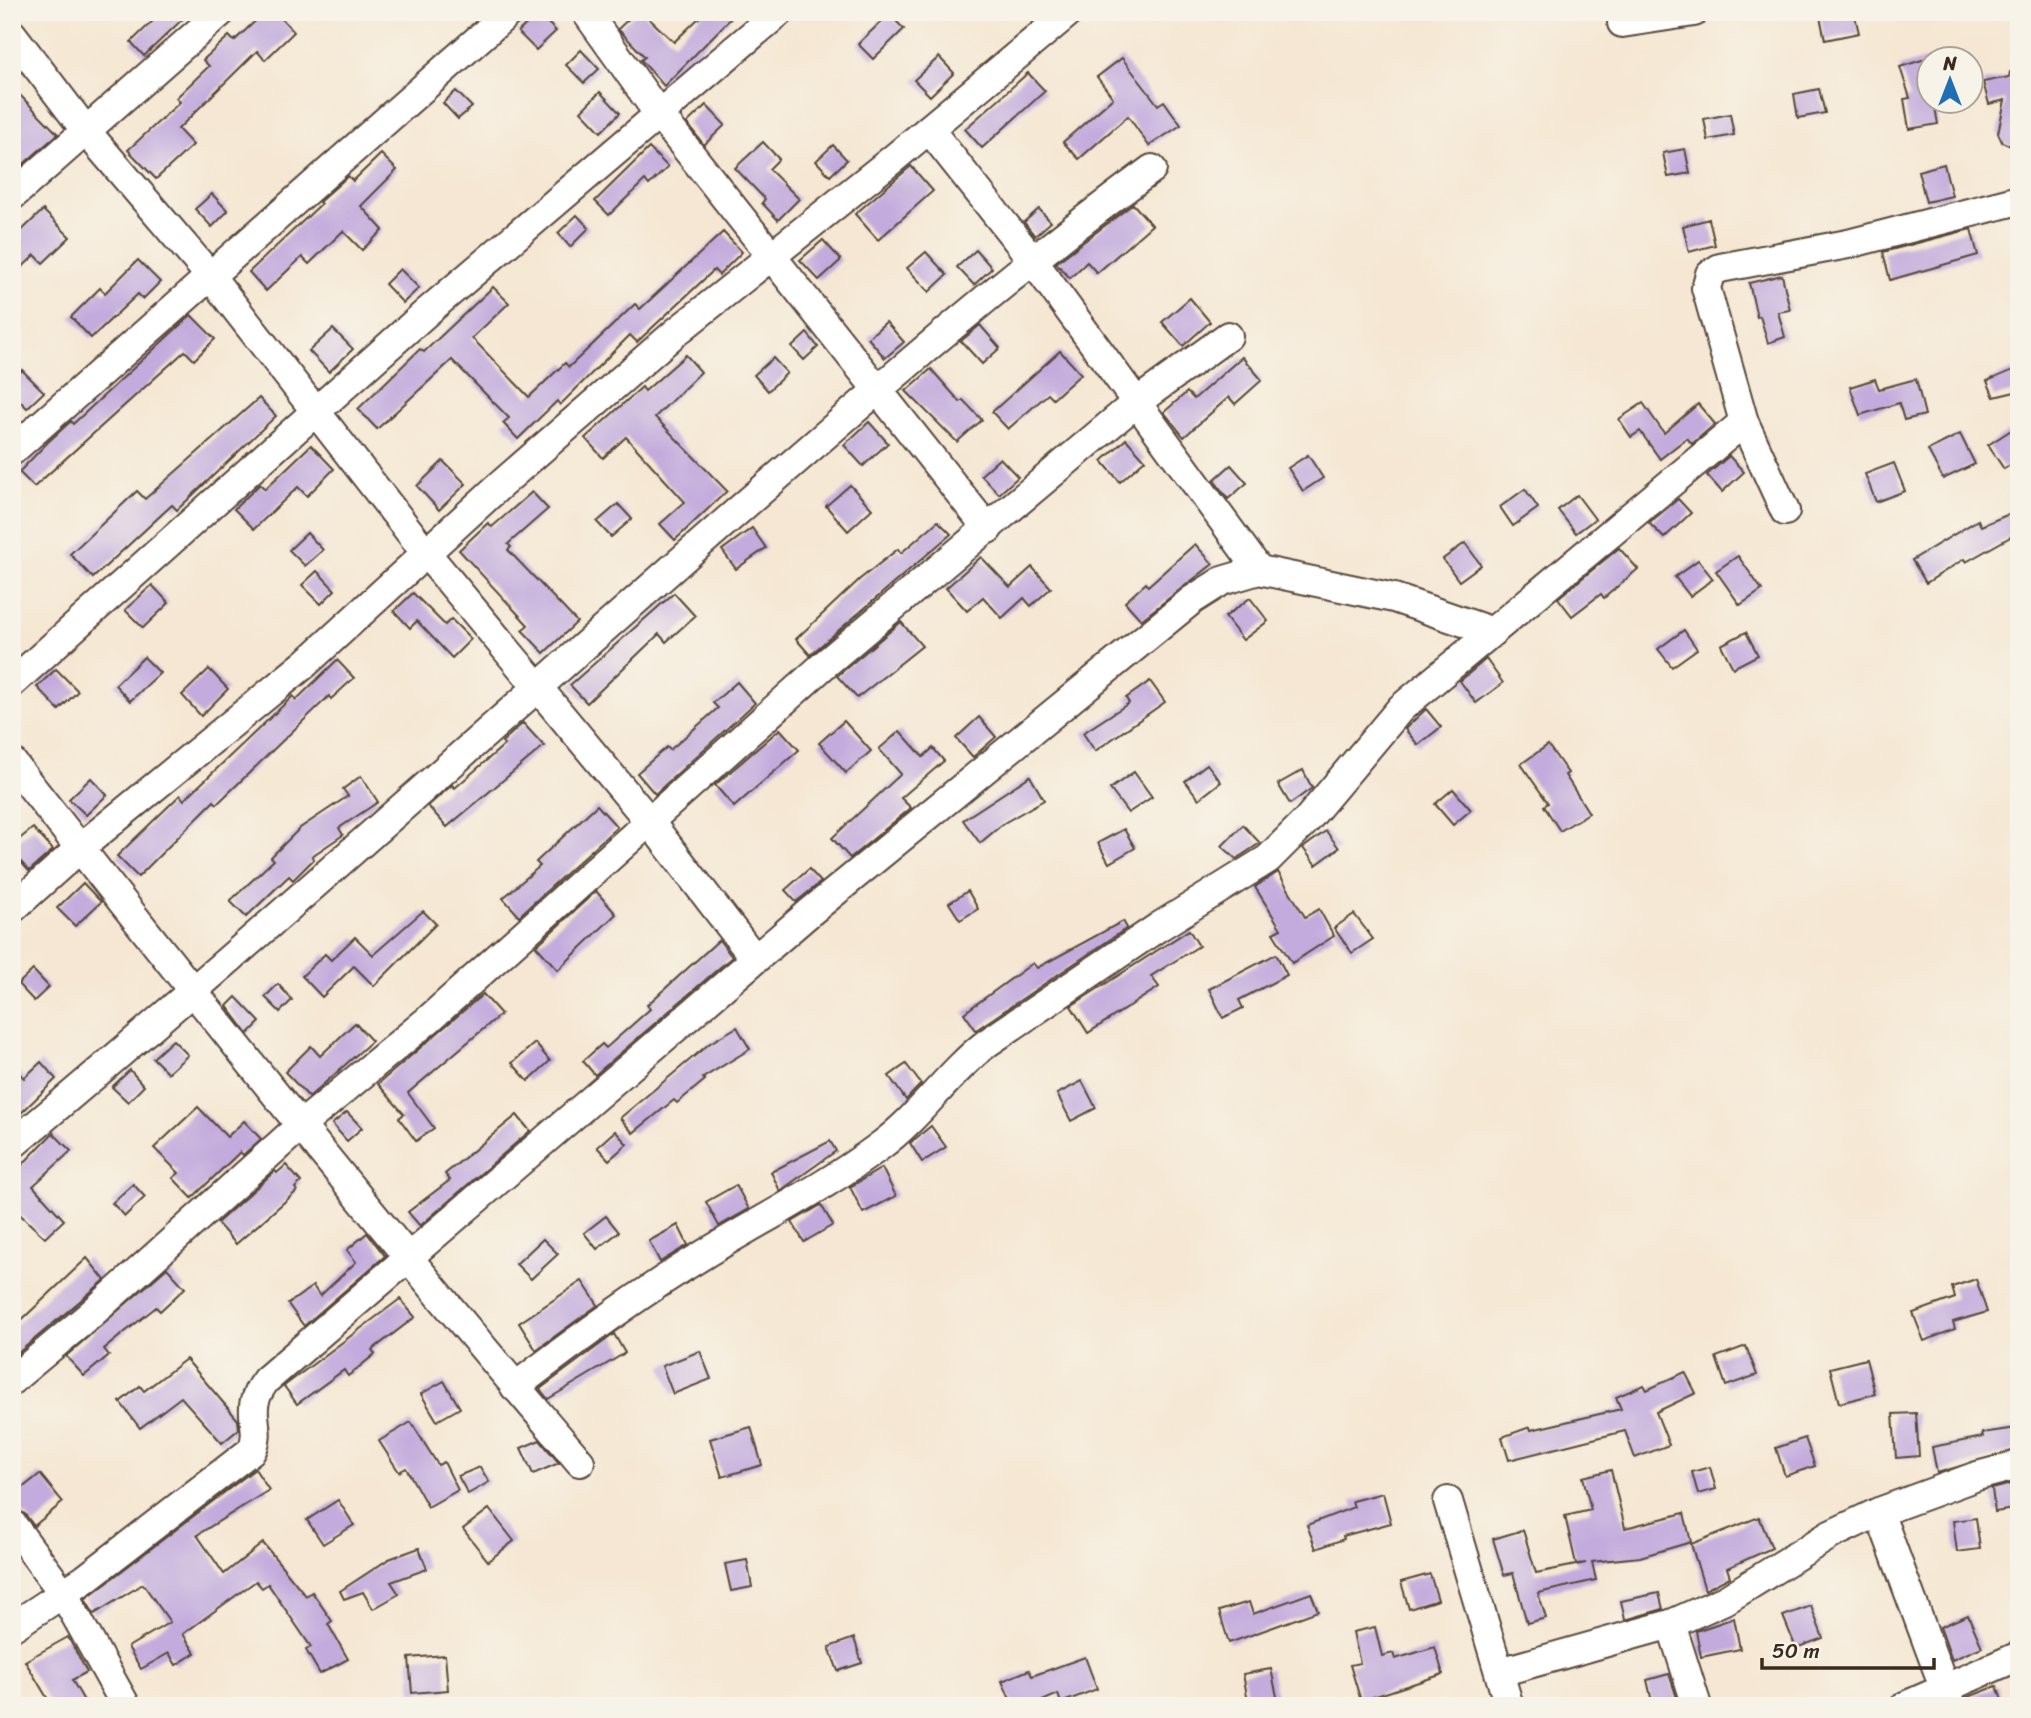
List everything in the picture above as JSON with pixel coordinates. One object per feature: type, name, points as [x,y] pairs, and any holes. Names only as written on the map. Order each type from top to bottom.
[{"type":"street","points":[[12,196],[221,12]]},
{"type":"street","points":[[12,451],[509,12]]},
{"type":"street","points":[[586,12],[658,113],[988,529]]},
{"type":"street","points":[[12,683],[315,413],[658,113],[779,12]]},
{"type":"street","points":[[12,909],[80,848],[306,663],[675,333],[929,129],[1069,12]]},
{"type":"street","points":[[1622,23],[1694,12]]},
{"type":"street","points":[[12,34],[86,131],[211,277],[426,553],[649,821],[755,959]]},
{"type":"street","points":[[929,129],[1031,258],[1259,570]]},
{"type":"street","points":[[12,1145],[193,993],[535,687],[876,390],[1031,258],[1152,169]]},
{"type":"street","points":[[1785,511],[1744,422],[1706,288],[1710,274],[1720,268],[1849,244],[2019,200]]},
{"type":"street","points":[[12,1380],[90,1315],[300,1126],[428,1020],[825,664],[1137,402],[1228,336]]},
{"type":"street","points":[[515,1387],[603,1319],[703,1255],[813,1192],[880,1146],[913,1121],[962,1062],[987,1043],[1149,933],[1268,859],[1307,820],[1350,765],[1402,708],[1490,631],[1744,422]]},
{"type":"street","points":[[12,1627],[63,1593],[251,1450],[256,1440],[252,1408],[256,1393],[267,1380],[755,959],[1153,629],[1222,581],[1259,570],[1394,598],[1490,631]]},
{"type":"street","points":[[12,762],[300,1126],[580,1462]]},
{"type":"street","points":[[1500,1672],[1671,1624],[1727,1599],[1830,1535],[1879,1512],[1977,1476],[2019,1465]]},
{"type":"street","points":[[1448,1501],[1509,1706]]},
{"type":"street","points":[[1879,1512],[1947,1697]]},
{"type":"street","points":[[12,1524],[63,1593],[126,1706]]},
{"type":"street","points":[[1671,1624],[1697,1706]]},
{"type":"street","points":[[1905,1706],[1947,1697],[2019,1656]]},
{"type":"building","points":[[162,12],[190,12],[144,56],[131,42]]},
{"type":"building","points":[[265,12],[276,12],[294,32],[265,60],[257,51],[178,129],[193,145],[156,179],[128,150],[180,102],[176,98],[209,66],[203,60],[229,36],[234,41]]},
{"type":"building","points":[[636,12],[642,12],[674,42],[705,12],[737,12],[664,86],[641,60],[645,57],[618,29]]},
{"type":"building","points":[[1819,12],[1854,12],[1859,33],[1825,40]]},
{"type":"building","points":[[538,13],[556,31],[536,50],[518,32]]},
{"type":"building","points":[[889,14],[904,29],[873,59],[858,44]]},
{"type":"building","points":[[581,50],[599,69],[584,83],[566,65]]},
{"type":"building","points":[[939,57],[954,73],[930,96],[914,80]]},
{"type":"building","points":[[1122,58],[1158,105],[1164,101],[1181,125],[1149,146],[1128,116],[1079,159],[1063,142],[1113,98],[1097,77]]},
{"type":"building","points":[[1916,62],[1916,116],[1937,116],[1938,124],[1909,129],[1904,99],[1910,98],[1900,67]]},
{"type":"building","points":[[2010,72],[2019,73],[2019,150],[2002,142],[1998,133],[2005,100],[1989,104],[1986,93],[1986,81],[2009,77]]},
{"type":"building","points":[[1028,73],[1045,91],[982,148],[965,129]]},
{"type":"building","points":[[12,87],[58,134],[12,174]]},
{"type":"building","points":[[1819,89],[1825,113],[1798,118],[1794,94]]},
{"type":"building","points":[[456,91],[472,107],[458,119],[443,103]]},
{"type":"building","points":[[600,92],[620,113],[601,132],[581,111]]},
{"type":"building","points":[[706,105],[725,125],[704,145],[687,123]]},
{"type":"building","points":[[1730,114],[1734,135],[1708,140],[1704,119]]},
{"type":"building","points":[[763,142],[779,159],[769,169],[799,199],[778,220],[762,203],[765,199],[735,168]]},
{"type":"building","points":[[833,145],[847,160],[830,176],[816,161]]},
{"type":"building","points":[[649,148],[668,167],[649,185],[645,180],[609,215],[595,201]]},
{"type":"building","points":[[1685,149],[1690,173],[1668,177],[1663,153]]},
{"type":"building","points":[[381,154],[397,170],[361,206],[383,230],[362,250],[343,231],[309,264],[302,257],[266,291],[249,272],[348,176],[353,181]]},
{"type":"building","points":[[1944,164],[1952,196],[1926,202],[1918,171]]},
{"type":"building","points":[[911,166],[933,191],[878,240],[855,214]]},
{"type":"building","points":[[212,194],[228,211],[212,227],[195,209]]},
{"type":"building","points":[[1133,204],[1152,225],[1097,273],[1087,262],[1070,278],[1056,263]]},
{"type":"building","points":[[1039,209],[1051,222],[1035,236],[1024,222]]},
{"type":"building","points":[[43,210],[70,237],[43,263],[35,255],[12,277],[12,240]]},
{"type":"building","points":[[577,215],[589,228],[570,247],[558,233]]},
{"type":"building","points":[[1709,219],[1715,245],[1689,252],[1683,226]]},
{"type":"building","points":[[1971,229],[1978,255],[1890,280],[1883,252]]},
{"type":"building","points":[[723,232],[742,252],[719,275],[714,270],[637,342],[630,335],[560,405],[557,401],[518,439],[503,423],[509,418],[452,360],[377,429],[358,409],[420,349],[424,352],[493,287],[509,303],[472,338],[529,397],[565,363],[569,367],[635,304],[640,309]]},
{"type":"building","points":[[823,240],[841,260],[819,280],[800,260]]},
{"type":"building","points":[[976,250],[992,268],[974,285],[957,267]]},
{"type":"building","points":[[926,252],[947,275],[929,292],[907,268]]},
{"type":"building","points":[[138,260],[160,282],[143,299],[138,294],[91,338],[71,317],[100,288],[105,293]]},
{"type":"building","points":[[400,269],[419,288],[403,303],[385,284]]},
{"type":"building","points":[[1782,275],[1790,310],[1778,312],[1785,337],[1768,343],[1760,316],[1757,317],[1749,283]]},
{"type":"building","points":[[1190,298],[1210,322],[1183,346],[1162,322]]},
{"type":"building","points":[[191,315],[215,339],[194,360],[185,351],[34,487],[19,472],[71,421],[73,424]]},
{"type":"building","points":[[886,322],[904,342],[885,358],[868,338]]},
{"type":"building","points":[[980,325],[1000,348],[982,364],[961,341]]},
{"type":"building","points":[[333,329],[353,349],[329,372],[309,351]]},
{"type":"building","points":[[807,333],[818,347],[804,360],[792,347]]},
{"type":"building","points":[[1060,351],[1081,374],[1053,399],[1048,394],[1008,429],[992,412]]},
{"type":"building","points":[[686,355],[701,372],[655,417],[727,491],[675,540],[660,524],[685,502],[626,437],[603,458],[585,438],[642,387],[645,391]]},
{"type":"building","points":[[1242,357],[1262,380],[1235,404],[1229,397],[1184,437],[1164,412],[1187,392],[1194,399]]},
{"type":"building","points":[[773,358],[787,373],[768,391],[754,375]]},
{"type":"building","points":[[931,369],[960,402],[963,400],[982,420],[957,442],[906,391]]},
{"type":"building","points":[[22,370],[44,392],[27,408],[12,393],[12,380]]},
{"type":"building","points":[[2013,370],[2019,391],[1994,397],[1987,381]]},
{"type":"building","points":[[1875,379],[1879,389],[1916,379],[1925,415],[1904,420],[1899,403],[1860,415],[1850,387]]},
{"type":"building","points":[[259,398],[276,416],[177,510],[172,505],[93,578],[70,554],[137,491],[145,499]]},
{"type":"building","points":[[1643,403],[1664,433],[1698,404],[1715,424],[1692,444],[1687,438],[1660,459],[1640,431],[1631,437],[1619,419]]},
{"type":"building","points":[[869,422],[888,443],[863,466],[844,445]]},
{"type":"building","points":[[2019,425],[2019,459],[2004,469],[1988,445]]},
{"type":"building","points":[[1960,434],[1975,464],[1943,479],[1928,450]]},
{"type":"building","points":[[1126,439],[1145,460],[1120,482],[1102,461]]},
{"type":"building","points":[[311,445],[334,469],[307,496],[298,487],[254,529],[234,509],[260,484],[265,489]]},
{"type":"building","points":[[1308,455],[1323,478],[1303,491],[1288,468]]},
{"type":"building","points":[[1729,456],[1744,472],[1722,492],[1707,475]]},
{"type":"building","points":[[1000,458],[1018,477],[999,494],[981,475]]},
{"type":"building","points":[[443,461],[466,484],[439,510],[417,486]]},
{"type":"building","points":[[1894,463],[1905,491],[1876,502],[1865,474]]},
{"type":"building","points":[[1231,465],[1247,483],[1228,499],[1214,480]]},
{"type":"building","points":[[850,485],[872,509],[848,531],[826,506]]},
{"type":"building","points":[[1525,489],[1538,508],[1513,526],[1500,507]]},
{"type":"building","points":[[532,492],[548,509],[508,544],[511,547],[508,550],[577,622],[544,653],[522,630],[528,625],[459,550],[488,523],[492,527]]},
{"type":"building","points":[[1577,495],[1595,519],[1576,533],[1558,510]]},
{"type":"building","points":[[1678,499],[1691,513],[1664,538],[1649,523]]},
{"type":"building","points":[[618,504],[632,519],[611,537],[597,522]]},
{"type":"building","points":[[2014,512],[2019,532],[1966,562],[1964,559],[1926,583],[1912,560],[1978,520],[1981,526]]},
{"type":"building","points":[[938,521],[951,534],[810,655],[796,639],[860,579],[898,549],[901,553]]},
{"type":"building","points":[[752,528],[766,548],[736,569],[722,550]]},
{"type":"building","points":[[307,533],[323,550],[305,566],[289,550]]},
{"type":"building","points":[[1465,543],[1481,565],[1459,581],[1443,559]]},
{"type":"building","points":[[1195,544],[1213,564],[1141,620],[1125,602],[1146,583],[1148,586]]},
{"type":"building","points":[[1619,548],[1638,569],[1604,598],[1601,594],[1572,616],[1558,598]]},
{"type":"building","points":[[1738,556],[1762,590],[1740,605],[1716,571]]},
{"type":"building","points":[[981,557],[1010,587],[1032,567],[1051,588],[1031,606],[1024,598],[1002,618],[983,597],[967,611],[946,588]]},
{"type":"building","points":[[1698,560],[1713,579],[1690,596],[1675,577]]},
{"type":"building","points":[[317,571],[335,590],[321,604],[302,585]]},
{"type":"building","points":[[152,585],[169,603],[143,628],[125,610]]},
{"type":"building","points":[[413,593],[445,625],[451,619],[471,639],[452,658],[417,621],[410,628],[394,611]]},
{"type":"building","points":[[674,593],[695,616],[666,642],[659,634],[587,703],[570,685]]},
{"type":"building","points":[[1250,598],[1268,621],[1243,640],[1225,617]]},
{"type":"building","points":[[901,622],[922,646],[857,698],[837,676]]},
{"type":"building","points":[[1684,630],[1697,649],[1672,667],[1658,649]]},
{"type":"building","points":[[1746,632],[1758,655],[1733,668],[1721,645]]},
{"type":"building","points":[[144,657],[160,673],[130,701],[115,685]]},
{"type":"building","points":[[1486,659],[1503,683],[1476,703],[1460,681]]},
{"type":"building","points":[[337,660],[354,678],[331,699],[329,696],[217,804],[214,801],[138,877],[117,856],[180,795],[184,800],[293,696],[296,700]]},
{"type":"building","points":[[56,669],[78,691],[59,710],[37,687]]},
{"type":"building","points":[[209,669],[228,689],[201,716],[182,695]]},
{"type":"building","points":[[1150,681],[1165,702],[1095,751],[1083,733],[1129,703],[1126,698]]},
{"type":"building","points":[[737,682],[755,703],[655,794],[637,773],[667,747],[670,750],[718,708],[713,703]]},
{"type":"building","points":[[1426,709],[1441,727],[1418,745],[1405,729]]},
{"type":"building","points":[[979,717],[996,737],[973,757],[956,738]]},
{"type":"building","points":[[844,721],[871,751],[846,773],[819,743]]},
{"type":"building","points":[[523,723],[544,746],[447,827],[428,806],[452,785],[455,788],[504,745],[502,742]]},
{"type":"building","points":[[780,729],[799,750],[734,807],[715,785]]},
{"type":"building","points":[[900,731],[923,757],[933,748],[944,761],[901,798],[911,808],[850,858],[832,838],[901,774],[879,749]]},
{"type":"building","points":[[1548,745],[1568,773],[1565,775],[1589,813],[1560,831],[1544,806],[1548,803],[1521,764]]},
{"type":"building","points":[[1207,764],[1221,782],[1199,799],[1185,781]]},
{"type":"building","points":[[1303,770],[1312,788],[1290,804],[1278,784]]},
{"type":"building","points":[[1134,772],[1152,797],[1128,813],[1110,789]]},
{"type":"building","points":[[361,776],[378,802],[339,828],[343,835],[312,856],[314,859],[293,880],[289,876],[246,917],[230,901],[274,860],[271,857],[300,828],[348,796],[343,789]]},
{"type":"building","points":[[1030,776],[1044,800],[1004,823],[980,843],[963,820]]},
{"type":"building","points":[[91,778],[107,795],[86,815],[69,799]]},
{"type":"building","points":[[1453,789],[1471,810],[1453,825],[1435,804]]},
{"type":"building","points":[[597,805],[617,827],[519,916],[503,898],[540,866],[536,862]]},
{"type":"building","points":[[1243,825],[1260,843],[1236,859],[1222,846]]},
{"type":"building","points":[[33,828],[53,850],[29,871],[12,852],[12,845]]},
{"type":"building","points":[[1124,829],[1135,848],[1109,863],[1098,843]]},
{"type":"building","points":[[1326,831],[1339,848],[1316,865],[1303,848]]},
{"type":"building","points":[[809,869],[821,882],[796,902],[785,890]]},
{"type":"building","points":[[1278,872],[1305,917],[1319,909],[1334,936],[1292,963],[1273,933],[1281,929],[1255,887]]},
{"type":"building","points":[[83,883],[101,902],[75,926],[57,908]]},
{"type":"building","points":[[596,891],[616,914],[558,970],[536,946]]},
{"type":"building","points":[[968,891],[978,909],[960,920],[949,903]]},
{"type":"building","points":[[423,911],[436,924],[374,986],[354,966],[322,997],[302,976],[325,954],[331,960],[355,937],[373,955]]},
{"type":"building","points":[[1354,914],[1373,939],[1352,953],[1334,928]]},
{"type":"building","points":[[1123,921],[1127,928],[976,1030],[964,1013],[1033,963],[1037,968]]},
{"type":"building","points":[[1189,930],[1199,946],[1151,976],[1159,987],[1088,1033],[1071,1006]]},
{"type":"building","points":[[719,940],[732,957],[595,1075],[583,1061],[602,1044],[606,1048],[650,1009],[647,1005]]},
{"type":"building","points":[[1276,954],[1287,975],[1239,1000],[1243,1008],[1223,1018],[1209,989]]},
{"type":"building","points":[[33,970],[49,987],[34,1001],[18,984]]},
{"type":"building","points":[[278,984],[292,1000],[280,1012],[265,997]]},
{"type":"building","points":[[483,994],[501,1014],[408,1093],[434,1128],[416,1141],[399,1118],[404,1114],[378,1084]]},
{"type":"building","points":[[236,997],[260,1022],[248,1034],[227,1006]]},
{"type":"building","points":[[355,1023],[372,1041],[309,1097],[285,1072],[311,1046],[320,1056]]},
{"type":"building","points":[[737,1027],[750,1049],[703,1078],[705,1080],[677,1103],[674,1100],[633,1133],[620,1118],[710,1043]]},
{"type":"building","points":[[173,1040],[188,1055],[168,1073],[153,1058]]},
{"type":"building","points":[[535,1043],[550,1061],[528,1081],[512,1063]]},
{"type":"building","points":[[41,1062],[56,1079],[12,1122],[12,1066],[24,1078]]},
{"type":"building","points":[[906,1064],[921,1084],[906,1100],[889,1076]]},
{"type":"building","points":[[130,1070],[144,1086],[128,1102],[112,1087]]},
{"type":"building","points":[[1082,1081],[1096,1108],[1071,1121],[1057,1094]]},
{"type":"building","points":[[198,1107],[227,1137],[244,1121],[261,1139],[243,1155],[240,1152],[192,1198],[173,1178],[179,1173],[154,1148]]},
{"type":"building","points":[[347,1112],[362,1128],[347,1141],[332,1124]]},
{"type":"building","points":[[517,1115],[530,1131],[420,1226],[408,1212],[450,1180],[445,1174]]},
{"type":"building","points":[[931,1126],[946,1147],[922,1162],[910,1143]]},
{"type":"building","points":[[615,1131],[627,1144],[609,1160],[597,1147]]},
{"type":"building","points":[[53,1133],[71,1151],[33,1186],[64,1220],[45,1238],[12,1207],[12,1165],[17,1170]]},
{"type":"building","points":[[830,1141],[836,1151],[780,1191],[771,1172]]},
{"type":"building","points":[[286,1165],[301,1182],[295,1188],[297,1191],[236,1244],[217,1223],[275,1171],[277,1173]]},
{"type":"building","points":[[882,1168],[896,1196],[863,1213],[850,1187]]},
{"type":"building","points":[[133,1184],[145,1197],[125,1216],[112,1203]]},
{"type":"building","points":[[736,1185],[749,1209],[719,1226],[706,1202]]},
{"type":"building","points":[[821,1205],[833,1225],[804,1242],[792,1222]]},
{"type":"building","points":[[606,1216],[619,1232],[597,1249],[584,1233]]},
{"type":"building","points":[[678,1225],[688,1245],[660,1262],[649,1241]]},
{"type":"building","points":[[367,1233],[385,1256],[304,1326],[288,1304],[313,1286],[320,1296],[356,1262],[347,1250]]},
{"type":"building","points":[[543,1239],[558,1254],[531,1279],[516,1264]]},
{"type":"building","points":[[87,1258],[105,1280],[12,1358],[12,1329]]},
{"type":"building","points":[[167,1268],[185,1288],[160,1311],[156,1307],[104,1349],[109,1355],[84,1376],[66,1356]]},
{"type":"building","points":[[1976,1279],[1987,1312],[1953,1322],[1955,1329],[1924,1341],[1913,1313],[1955,1298],[1952,1287]]},
{"type":"building","points":[[582,1281],[598,1305],[536,1350],[519,1323]]},
{"type":"building","points":[[400,1299],[415,1317],[372,1350],[375,1354],[348,1376],[344,1370],[297,1404],[284,1386]]},
{"type":"building","points":[[614,1334],[625,1353],[548,1399],[540,1389]]},
{"type":"building","points":[[1746,1346],[1757,1375],[1726,1386],[1716,1357]]},
{"type":"building","points":[[700,1351],[711,1379],[673,1394],[662,1366]]},
{"type":"building","points":[[186,1359],[238,1420],[239,1429],[222,1443],[181,1397],[140,1428],[120,1402],[140,1386],[144,1391]]},
{"type":"building","points":[[1866,1359],[1875,1394],[1839,1403],[1830,1368]]},
{"type":"building","points":[[1685,1372],[1696,1393],[1656,1412],[1669,1445],[1635,1458],[1625,1431],[1509,1460],[1502,1437],[1530,1427],[1531,1430],[1621,1409],[1616,1397],[1644,1385],[1647,1390]]},
{"type":"building","points":[[444,1381],[460,1408],[437,1421],[421,1394]]},
{"type":"building","points":[[1916,1413],[1919,1456],[1896,1458],[1893,1414]]},
{"type":"building","points":[[411,1422],[438,1465],[444,1462],[458,1490],[428,1507],[406,1468],[399,1472],[379,1441]]},
{"type":"building","points":[[751,1427],[762,1465],[722,1477],[710,1439]]},
{"type":"building","points":[[2016,1428],[2019,1449],[1937,1473],[1932,1447],[1983,1437],[1982,1433]]},
{"type":"building","points":[[1805,1438],[1815,1466],[1785,1476],[1776,1448]]},
{"type":"building","points":[[540,1440],[559,1463],[533,1474],[521,1448]]},
{"type":"building","points":[[480,1467],[489,1482],[468,1494],[458,1476]]},
{"type":"building","points":[[1710,1467],[1716,1489],[1698,1494],[1692,1472]]},
{"type":"building","points":[[255,1469],[269,1490],[197,1535],[224,1574],[263,1543],[306,1596],[312,1592],[332,1621],[328,1624],[348,1659],[320,1674],[306,1650],[311,1647],[268,1584],[262,1588],[256,1581],[183,1634],[195,1653],[176,1665],[169,1653],[141,1669],[128,1647],[170,1622],[143,1584],[94,1614],[85,1599]]},
{"type":"building","points":[[1611,1470],[1625,1528],[1684,1513],[1691,1542],[1640,1557],[1592,1562],[1596,1580],[1538,1593],[1546,1618],[1527,1623],[1513,1573],[1504,1575],[1493,1539],[1523,1530],[1536,1573],[1586,1563],[1576,1564],[1565,1516],[1591,1510],[1583,1477]]},
{"type":"building","points":[[40,1474],[63,1502],[34,1526],[25,1514],[12,1508],[12,1496]]},
{"type":"building","points":[[2019,1482],[2019,1508],[1995,1512],[1992,1489]]},
{"type":"building","points":[[1383,1493],[1391,1523],[1343,1536],[1344,1539],[1316,1549],[1307,1525],[1354,1507],[1352,1501]]},
{"type":"building","points":[[338,1500],[354,1525],[323,1544],[307,1520]]},
{"type":"building","points":[[489,1509],[514,1541],[488,1561],[463,1529]]},
{"type":"building","points":[[1759,1517],[1772,1548],[1727,1568],[1730,1577],[1705,1590],[1691,1544]]},
{"type":"building","points":[[1976,1518],[1980,1549],[1957,1552],[1953,1521]]},
{"type":"building","points":[[419,1548],[427,1569],[391,1582],[399,1594],[373,1609],[363,1592],[344,1599],[340,1591],[389,1559]]},
{"type":"building","points":[[747,1560],[752,1587],[731,1591],[725,1564]]},
{"type":"building","points":[[1430,1574],[1438,1600],[1409,1609],[1401,1582]]},
{"type":"building","points":[[1311,1593],[1318,1611],[1229,1643],[1219,1611],[1249,1602],[1253,1614]]},
{"type":"building","points":[[1659,1593],[1663,1609],[1625,1620],[1621,1601]]},
{"type":"building","points":[[1811,1606],[1823,1638],[1796,1648],[1783,1616]]},
{"type":"building","points":[[1968,1615],[1982,1647],[1952,1660],[1940,1627]]},
{"type":"building","points":[[1734,1618],[1740,1649],[1701,1657],[1696,1631]]},
{"type":"building","points":[[1375,1627],[1382,1656],[1393,1653],[1395,1659],[1435,1647],[1443,1674],[1361,1701],[1350,1665],[1360,1663],[1353,1632]]},
{"type":"building","points":[[68,1637],[87,1672],[72,1680],[87,1706],[52,1706],[25,1661]]},
{"type":"building","points":[[854,1638],[862,1663],[838,1671],[829,1647]]},
{"type":"building","points":[[445,1655],[448,1690],[412,1693],[409,1658]]},
{"type":"building","points":[[1085,1657],[1097,1689],[1061,1703],[1058,1694],[1031,1706],[1013,1706],[1002,1681],[1029,1670],[1032,1676]]},
{"type":"building","points":[[1271,1669],[1278,1701],[1249,1706],[1243,1674]]},
{"type":"building","points":[[1669,1674],[1679,1704],[1653,1706],[1647,1680]]},
{"type":"building","points":[[1997,1686],[2004,1706],[1967,1706],[1966,1698]]}]
